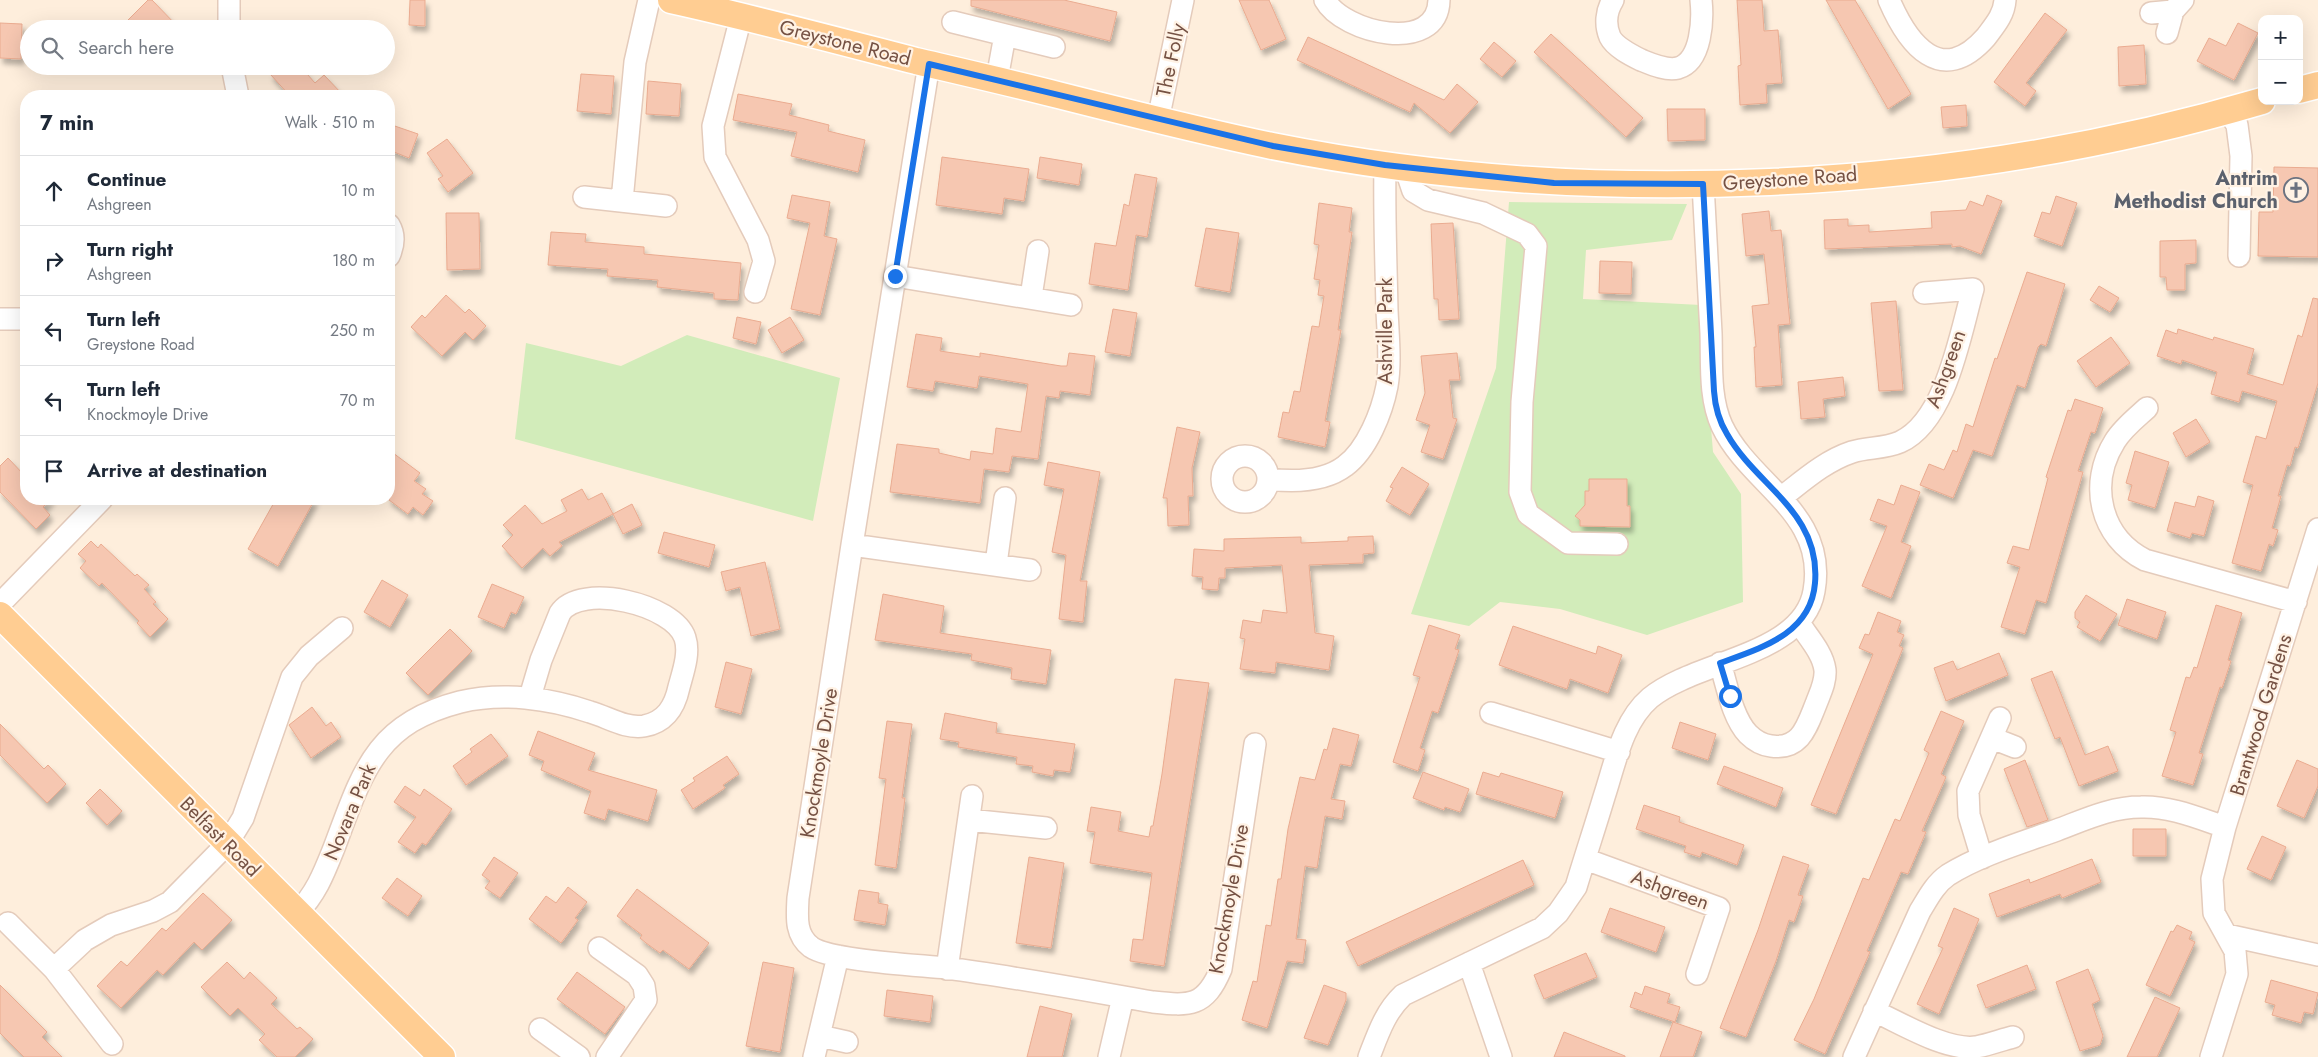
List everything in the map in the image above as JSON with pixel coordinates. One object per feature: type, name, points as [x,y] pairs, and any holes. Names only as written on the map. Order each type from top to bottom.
[{"type":"main road","name":"Greystone Road","points":[[672,0],[1158,120],[1273,146],[1395,166],[1554,183],[1703,184],[1820,179],[1932,168],[2043,152],[2135,135],[2258,102]]},
{"type":"main road","points":[[2303,89],[2318,85]]},
{"type":"main road","name":"Belfast Road","points":[[0,616],[226,844],[442,1057]]},
{"type":"street","points":[[229,0],[230,20]]},
{"type":"street","points":[[622,201],[635,62],[649,0]]},
{"type":"street","name":"The Folly","points":[[1158,120],[1183,0]]},
{"type":"street","points":[[1324,0],[1333,11],[1356,25],[1397,33],[1413,32],[1426,25],[1437,13],[1439,0]]},
{"type":"street","points":[[1613,0],[1607,20],[1608,30],[1614,43],[1637,58],[1670,68],[1683,65],[1697,47],[1701,28],[1701,0]]},
{"type":"street","points":[[1889,0],[1914,44],[1932,57],[1941,59],[1959,57],[1981,42],[2000,18],[2005,0]]},
{"type":"street","points":[[2151,13],[2178,6]]},
{"type":"street","points":[[2167,33],[2178,6]]},
{"type":"street","points":[[742,17],[713,126],[715,157],[758,240],[764,261],[754,292]]},
{"type":"street","points":[[953,22],[1054,46]]},
{"type":"street","points":[[997,79],[1005,35]]},
{"type":"street","name":"Knockmoyle Drive","points":[[929,64],[798,898],[796,921],[802,936],[810,946],[822,953],[838,956],[948,968],[1182,1005],[1197,1001],[1207,994],[1215,983],[1223,955],[1255,744]]},
{"type":"street","points":[[234,75],[237,90]]},
{"type":"street","points":[[2228,111],[2237,125],[2241,156],[2239,256]]},
{"type":"street","points":[[1395,166],[1413,191],[1428,200],[1483,213],[1527,234],[1536,246],[1522,402],[1520,492],[1528,514],[1568,543],[1617,544]]},
{"type":"street","name":"Ashville Park","points":[[1268,479],[1312,479],[1335,472],[1346,466],[1363,446],[1383,402],[1389,366],[1384,211],[1395,166]]},
{"type":"street","points":[[1369,1057],[1383,1021],[1394,1004],[1403,995],[1542,928],[1568,901],[1576,887],[1619,752],[1636,712],[1664,688],[1685,677],[1773,642],[1800,623],[1808,610],[1814,592],[1814,558],[1809,538],[1796,515],[1728,436],[1715,402],[1703,184]]},
{"type":"street","points":[[584,197],[666,206]]},
{"type":"street","points":[[1031,297],[1038,251]]},
{"type":"street","points":[[895,276],[1072,305]]},
{"type":"street","name":"Ashgreen","points":[[1782,498],[1820,467],[1836,458],[1854,451],[1883,448],[1900,442],[1926,423],[1946,380],[1973,289],[1924,293]]},
{"type":"street","points":[[0,319],[20,319]]},
{"type":"street","points":[[2147,408],[2116,440],[2101,478],[2101,497],[2106,518],[2116,538],[2132,554],[2145,560],[2296,602]]},
{"type":"street","points":[[996,564],[1005,498]]},
{"type":"street","points":[[0,604],[96,505]]},
{"type":"street","name":"Brantwood Gardens","points":[[2211,1057],[2237,974],[2236,956],[2227,934],[2214,913],[2212,879],[2225,827],[2318,529]]},
{"type":"street","points":[[852,545],[1030,570]]},
{"type":"street","name":"Novara Park","points":[[297,913],[310,900],[320,883],[357,787],[380,747],[402,727],[428,712],[461,702],[530,697],[590,712],[630,726],[655,723],[668,714],[676,700],[684,667],[686,640],[682,630],[670,619],[648,607],[605,599],[574,602],[560,613],[541,660],[530,697]]},
{"type":"street","points":[[1720,663],[1730,696],[1744,729],[1760,744],[1789,746],[1801,737],[1807,728],[1825,676],[1825,668],[1818,652],[1800,623]]},
{"type":"street","points":[[54,969],[85,940],[111,926],[153,911],[170,902],[226,844],[243,818],[292,677],[309,656],[342,628]]},
{"type":"street","points":[[1491,713],[1619,752]]},
{"type":"street","points":[[1982,858],[1969,815],[1968,791],[2000,718]]},
{"type":"street","points":[[1992,738],[2015,747]]},
{"type":"street","points":[[948,968],[972,796]]},
{"type":"street","points":[[1854,1057],[1920,911],[1932,892],[1947,876],[1982,858],[2108,812],[2125,808],[2142,807],[2177,811],[2225,827]]},
{"type":"street","points":[[969,820],[1046,828]]},
{"type":"street","name":"Ashgreen","points":[[1585,859],[1719,908],[1697,974]]},
{"type":"street","points":[[8,923],[54,969],[112,1044]]},
{"type":"street","points":[[2227,934],[2318,955]]},
{"type":"street","points":[[599,948],[637,975],[644,986],[646,1000],[608,1057]]},
{"type":"street","points":[[814,1057],[838,956]]},
{"type":"street","points":[[1469,963],[1501,1057]]},
{"type":"street","points":[[1109,1057],[1123,997]]},
{"type":"street","points":[[1874,1010],[1949,1044],[1962,1047],[1976,1047],[2013,1037]]},
{"type":"street","points":[[540,1029],[579,1057]]},
{"type":"street","points":[[820,1036],[847,1042]]},
{"type":"green space","points":[[1509,202],[1687,204],[1672,240],[1586,250],[1583,299],[1701,305],[1713,452],[1741,494],[1743,602],[1647,635],[1560,609],[1500,602],[1469,626],[1411,614],[1496,368]]},
{"type":"green space","points":[[687,335],[840,378],[813,521],[515,439],[526,343],[621,366]]},
{"type":"building","points":[[148,0],[152,0],[171,20],[128,20]]},
{"type":"building","points":[[410,0],[425,0],[425,26],[409,25]]},
{"type":"building","points":[[971,0],[1064,0],[1117,12],[1110,41],[971,6]]},
{"type":"building","points":[[1239,0],[1269,0],[1286,39],[1261,50]]},
{"type":"building","points":[[1737,0],[1762,0],[1764,31],[1778,30],[1782,83],[1766,84],[1767,103],[1740,105],[1738,66],[1741,65]]},
{"type":"building","points":[[1826,0],[1855,0],[1911,94],[1888,109]]},
{"type":"building","points":[[2045,13],[2067,30],[2026,83],[2036,91],[2025,106],[1994,82]]},
{"type":"building","points":[[0,23],[20,24],[20,59],[0,58]]},
{"type":"building","points":[[2238,23],[2258,33],[2234,80],[2197,61],[2209,38],[2226,46]]},
{"type":"building","points":[[1551,34],[1643,118],[1626,137],[1534,52]]},
{"type":"building","points":[[1308,37],[1444,100],[1457,84],[1478,102],[1450,133],[1414,103],[1410,112],[1297,60]]},
{"type":"building","points":[[1494,42],[1516,61],[1502,77],[1480,59]]},
{"type":"building","points":[[2144,45],[2146,84],[2119,86],[2118,47]]},
{"type":"building","points":[[581,74],[614,76],[611,114],[577,111]]},
{"type":"building","points":[[271,75],[308,75],[315,83],[324,75],[338,90],[285,90]]},
{"type":"building","points":[[648,81],[681,84],[679,116],[646,114]]},
{"type":"building","points":[[738,94],[792,104],[789,115],[829,125],[828,131],[865,140],[858,172],[791,156],[797,132],[733,120]]},
{"type":"building","points":[[1966,105],[1967,126],[1943,128],[1941,107]]},
{"type":"building","points":[[1667,109],[1705,109],[1705,140],[1668,141]]},
{"type":"building","points":[[395,126],[418,134],[409,158],[395,152]]},
{"type":"building","points":[[447,139],[473,173],[448,192],[438,179],[443,176],[427,153]]},
{"type":"building","points":[[942,157],[1029,169],[1024,201],[1004,198],[1002,214],[936,205]]},
{"type":"building","points":[[1040,157],[1082,164],[1079,185],[1037,178]]},
{"type":"building","name":"Antrim Methodist Church","points":[[2274,167],[2318,168],[2318,257],[2258,256],[2259,212],[2273,212]]},
{"type":"building","points":[[1135,174],[1157,178],[1147,237],[1136,235],[1128,290],[1089,284],[1095,243],[1116,246],[1124,204],[1129,206]]},
{"type":"building","points":[[792,195],[830,202],[824,236],[837,239],[820,315],[791,309],[810,223],[787,218]]},
{"type":"building","points":[[1987,195],[2002,201],[1981,254],[1960,246],[1952,247],[1952,244],[1825,249],[1824,220],[1848,219],[1848,226],[1869,225],[1869,232],[1932,228],[1931,212],[1966,210],[1970,201],[1983,206]]},
{"type":"building","points":[[2056,196],[2077,203],[2062,246],[2034,236],[2042,212],[2050,214]]},
{"type":"building","points":[[1319,203],[1352,208],[1349,232],[1352,232],[1338,330],[1341,330],[1325,421],[1330,422],[1325,447],[1278,437],[1283,412],[1289,413],[1294,391],[1300,392],[1312,326],[1319,327],[1324,296],[1318,295],[1320,280],[1314,279],[1319,245],[1314,244]]},
{"type":"building","points":[[1769,211],[1771,231],[1781,230],[1790,324],[1778,325],[1782,385],[1756,387],[1754,347],[1756,347],[1752,306],[1769,304],[1764,254],[1746,256],[1742,214]]},
{"type":"building","points":[[446,213],[479,213],[480,269],[447,270]]},
{"type":"building","points":[[1453,223],[1459,319],[1439,320],[1438,299],[1434,299],[1431,224]]},
{"type":"building","points":[[1206,228],[1239,233],[1230,292],[1195,286]]},
{"type":"building","points":[[551,232],[586,234],[585,242],[644,247],[644,254],[741,263],[738,300],[714,299],[714,293],[657,287],[658,280],[607,276],[608,269],[548,265]]},
{"type":"building","points":[[2196,240],[2196,263],[2185,264],[2185,290],[2167,290],[2166,277],[2160,277],[2160,241]]},
{"type":"building","points":[[1600,261],[1632,262],[1631,294],[1599,293]]},
{"type":"building","points":[[2027,272],[2065,284],[2046,346],[2041,344],[2038,347],[2025,388],[2017,385],[1992,456],[1973,450],[1953,498],[1920,485],[1929,464],[1944,470],[1953,450],[1957,452],[1966,424],[1973,427],[1995,358],[1997,359]]},
{"type":"building","points":[[2099,286],[2119,298],[2110,312],[2090,300]]},
{"type":"building","points":[[446,295],[465,313],[469,309],[486,326],[473,340],[465,332],[442,356],[411,327],[422,315],[425,318]]},
{"type":"building","points":[[2313,298],[2318,299],[2318,383],[2298,448],[2295,447],[2290,466],[2287,465],[2278,496],[2281,496],[2272,528],[2278,530],[2273,546],[2269,544],[2261,571],[2232,563],[2253,485],[2243,482],[2256,436],[2266,439],[2277,401],[2242,391],[2239,402],[2211,394],[2217,372],[2182,360],[2181,364],[2157,356],[2166,330],[2177,334],[2178,329],[2213,340],[2214,337],[2254,349],[2247,374],[2283,385],[2298,335],[2302,337]]},
{"type":"building","points":[[1896,301],[1903,390],[1879,391],[1871,303]]},
{"type":"building","points":[[1113,309],[1137,313],[1130,356],[1105,352]]},
{"type":"building","points":[[737,317],[761,322],[756,344],[733,338]]},
{"type":"building","points":[[790,317],[804,340],[782,353],[768,330]]},
{"type":"building","points":[[916,334],[942,338],[940,351],[980,357],[980,353],[1067,366],[1069,353],[1095,356],[1090,395],[1060,391],[1059,398],[1046,396],[1038,459],[1012,456],[1009,472],[984,469],[980,503],[890,492],[897,444],[939,449],[939,453],[970,460],[971,451],[993,454],[996,428],[1021,432],[1028,384],[979,376],[977,388],[935,381],[933,391],[907,387]]},
{"type":"building","points":[[2111,337],[2130,363],[2096,387],[2077,361]]},
{"type":"building","points":[[1457,353],[1460,380],[1449,380],[1453,418],[1457,419],[1443,459],[1421,452],[1430,425],[1416,420],[1425,393],[1421,356]]},
{"type":"building","points":[[1843,377],[1845,396],[1823,399],[1825,417],[1801,419],[1798,382]]},
{"type":"building","points":[[2075,399],[2103,408],[2095,433],[2091,432],[2078,471],[2083,472],[2046,603],[2036,600],[2025,634],[2001,627],[2020,567],[2007,563],[2013,546],[2029,550],[2048,478],[2046,477],[2068,410],[2071,411]]},
{"type":"building","points":[[2196,419],[2210,442],[2186,457],[2173,433]]},
{"type":"building","points":[[1177,427],[1200,432],[1192,468],[1193,496],[1188,496],[1189,525],[1168,526],[1167,498],[1163,498]]},
{"type":"building","points":[[2135,451],[2169,462],[2155,508],[2128,500],[2132,485],[2126,483]]},
{"type":"building","points":[[395,454],[420,473],[414,481],[426,489],[422,494],[433,501],[423,515],[413,507],[408,514],[395,504]]},
{"type":"building","points":[[8,458],[20,471],[20,505],[45,505],[43,507],[50,515],[36,529],[0,492],[0,466]]},
{"type":"building","points":[[1048,462],[1100,472],[1080,581],[1087,581],[1083,622],[1059,619],[1066,555],[1052,552],[1064,489],[1044,485]]},
{"type":"building","points":[[1402,467],[1429,484],[1410,515],[1386,501],[1393,488],[1390,487]]},
{"type":"building","points":[[1589,479],[1627,479],[1627,506],[1630,506],[1630,527],[1580,526],[1580,520],[1575,516],[1585,505],[1585,491],[1589,491]]},
{"type":"building","points":[[1901,485],[1920,492],[1901,542],[1911,546],[1891,598],[1862,586],[1887,526],[1870,520],[1878,499],[1894,505]]},
{"type":"building","points":[[582,489],[588,500],[602,493],[613,514],[559,542],[562,546],[550,556],[543,548],[522,568],[502,546],[513,535],[503,525],[525,505],[542,524],[567,511],[561,500]]},
{"type":"building","points":[[2198,496],[2214,501],[2204,536],[2192,533],[2190,538],[2167,531],[2175,502],[2195,507]]},
{"type":"building","points":[[632,504],[642,525],[623,534],[613,514]]},
{"type":"building","points":[[273,505],[312,505],[278,566],[248,549]]},
{"type":"building","points":[[664,532],[715,545],[709,567],[658,553]]},
{"type":"building","points":[[1373,536],[1374,553],[1363,554],[1363,563],[1309,565],[1315,633],[1334,636],[1329,670],[1276,662],[1275,673],[1240,669],[1245,639],[1240,638],[1243,620],[1261,623],[1263,610],[1287,613],[1282,565],[1225,568],[1225,578],[1219,578],[1218,590],[1202,589],[1203,577],[1192,576],[1194,549],[1224,551],[1224,539],[1301,537],[1301,543],[1348,541],[1348,537]]},
{"type":"building","points":[[91,541],[98,548],[101,544],[135,576],[137,574],[149,585],[144,589],[156,602],[153,604],[168,619],[150,637],[137,623],[139,621],[102,583],[99,586],[80,568],[86,561],[78,554]]},
{"type":"building","points":[[765,562],[780,629],[751,636],[740,587],[726,591],[721,572]]},
{"type":"building","points":[[382,580],[408,595],[390,627],[364,612]]},
{"type":"building","points":[[492,584],[524,597],[516,614],[511,612],[504,628],[478,617]]},
{"type":"building","points":[[883,594],[944,606],[940,633],[1051,650],[1046,684],[1011,679],[1012,668],[971,660],[972,654],[875,640]]},
{"type":"building","points":[[2086,595],[2117,614],[2100,641],[2077,627],[2080,622],[2075,618],[2075,612]]},
{"type":"building","points":[[2127,599],[2166,612],[2157,639],[2118,625]]},
{"type":"building","points":[[2216,605],[2242,613],[2228,660],[2231,661],[2222,688],[2220,687],[2199,753],[2203,754],[2193,785],[2162,776],[2176,732],[2170,730],[2186,677],[2190,678],[2194,667],[2197,668]]},
{"type":"building","points":[[1878,612],[1901,621],[1897,632],[1904,635],[1899,646],[1903,648],[1836,814],[1811,805],[1873,654],[1859,648],[1865,634],[1869,635]]},
{"type":"building","points":[[1429,625],[1460,635],[1455,649],[1459,650],[1438,713],[1432,711],[1420,748],[1425,750],[1418,771],[1393,762],[1420,677],[1413,675]]},
{"type":"building","points":[[1513,626],[1596,654],[1598,646],[1622,655],[1608,693],[1570,679],[1567,689],[1499,665]]},
{"type":"building","points":[[450,629],[472,651],[428,695],[406,673]]},
{"type":"building","points":[[1999,653],[2008,675],[1946,701],[1934,668],[1953,661],[1957,670]]},
{"type":"building","points":[[726,662],[752,669],[741,714],[715,707]]},
{"type":"building","points":[[2052,671],[2085,755],[2108,746],[2118,771],[2079,786],[2060,737],[2055,739],[2031,679]]},
{"type":"building","points":[[1175,679],[1209,683],[1164,966],[1130,961],[1133,939],[1143,940],[1152,873],[1090,863],[1095,832],[1087,831],[1091,807],[1121,812],[1118,831],[1149,837],[1151,826],[1153,826],[1162,774]]},
{"type":"building","points":[[312,707],[326,726],[331,722],[341,737],[311,758],[289,725]]},
{"type":"building","points":[[1941,711],[1964,721],[1941,774],[1946,777],[1922,831],[1926,832],[1908,874],[1901,872],[1867,951],[1870,952],[1825,1054],[1794,1040],[1814,999],[1863,878],[1869,880],[1895,819],[1900,821],[1929,753],[1924,750]]},
{"type":"building","points":[[945,713],[997,723],[996,733],[1075,744],[1070,772],[1054,770],[1053,776],[1032,772],[1033,766],[1016,764],[1017,757],[958,747],[959,742],[940,739]]},
{"type":"building","points":[[887,721],[912,724],[902,798],[905,798],[896,868],[875,865],[886,779],[879,778]]},
{"type":"building","points":[[1680,722],[1716,734],[1708,760],[1672,748]]},
{"type":"building","points":[[0,724],[44,769],[48,765],[66,784],[47,803],[0,755]]},
{"type":"building","points":[[1333,728],[1359,735],[1351,766],[1340,764],[1331,799],[1345,801],[1342,819],[1325,816],[1317,868],[1305,866],[1296,939],[1306,940],[1303,963],[1287,961],[1267,1028],[1242,1020],[1253,981],[1257,982],[1266,925],[1271,926],[1278,879],[1281,879],[1288,829],[1300,777],[1315,780],[1324,749],[1327,750]]},
{"type":"building","points":[[538,731],[595,753],[588,770],[657,790],[648,821],[608,809],[605,820],[584,813],[591,791],[541,770],[544,761],[529,755]]},
{"type":"building","points":[[491,734],[508,756],[466,785],[453,766],[472,752],[470,749]]},
{"type":"building","points":[[727,756],[739,774],[723,785],[725,788],[693,809],[681,790],[695,781],[693,778]]},
{"type":"building","points":[[2025,760],[2048,820],[2027,827],[2004,769]]},
{"type":"building","points":[[2297,760],[2318,769],[2318,786],[2304,818],[2277,806]]},
{"type":"building","points":[[1724,766],[1783,788],[1776,807],[1717,784]]},
{"type":"building","points":[[1423,772],[1469,789],[1460,812],[1445,807],[1444,810],[1413,798]]},
{"type":"building","points":[[1483,772],[1499,777],[1501,773],[1563,792],[1555,818],[1476,794]]},
{"type":"building","points":[[405,786],[420,796],[424,789],[452,809],[426,845],[422,843],[415,853],[398,842],[416,817],[394,802]]},
{"type":"building","points":[[100,789],[122,811],[107,825],[86,803]]},
{"type":"building","points":[[1644,805],[1680,817],[1679,822],[1744,845],[1737,865],[1702,852],[1700,857],[1684,852],[1686,846],[1636,829]]},
{"type":"building","points":[[2133,829],[2166,829],[2166,856],[2133,856]]},
{"type":"building","points":[[2262,836],[2286,847],[2271,880],[2247,869]]},
{"type":"building","points":[[1783,856],[1809,865],[1798,895],[1803,896],[1794,922],[1789,920],[1776,961],[1746,1037],[1720,1028],[1758,930]]},
{"type":"building","points":[[494,857],[518,873],[500,898],[485,888],[490,881],[482,875]]},
{"type":"building","points":[[1029,857],[1064,863],[1051,948],[1016,943]]},
{"type":"building","points":[[2092,859],[2101,882],[2062,898],[2060,894],[1997,917],[1989,894],[2029,879],[2030,883]]},
{"type":"building","points":[[1523,860],[1534,885],[1358,966],[1346,942]]},
{"type":"building","points":[[397,878],[422,896],[408,916],[382,898]]},
{"type":"building","points":[[568,887],[587,902],[575,918],[578,920],[561,943],[529,919],[546,896],[556,903]]},
{"type":"building","points":[[637,889],[709,943],[689,969],[663,950],[660,953],[646,943],[640,938],[642,935],[617,916]]},
{"type":"building","points":[[859,890],[879,893],[878,903],[888,905],[885,925],[854,920]]},
{"type":"building","points":[[203,893],[232,920],[202,950],[194,942],[163,975],[157,970],[121,1008],[97,986],[121,961],[127,966],[162,928],[166,931]]},
{"type":"building","points":[[1610,908],[1665,927],[1656,952],[1601,932]]},
{"type":"building","points":[[1954,908],[1979,919],[1939,1014],[1917,1004],[1943,948],[1938,946]]},
{"type":"building","points":[[2177,925],[2192,932],[2189,939],[2195,942],[2170,996],[2146,985],[2171,931],[2173,932]]},
{"type":"building","points":[[1586,953],[1597,977],[1544,999],[1534,975]]},
{"type":"building","points":[[227,962],[244,979],[250,972],[277,998],[271,1004],[297,1029],[300,1027],[313,1039],[295,1057],[277,1057],[259,1040],[265,1034],[238,1008],[230,1016],[201,987]]},
{"type":"building","points":[[763,962],[794,968],[780,1052],[746,1046]]},
{"type":"building","points":[[2027,965],[2036,989],[1986,1008],[1977,985]]},
{"type":"building","points":[[2088,969],[2100,1000],[2092,1004],[2103,1036],[2100,1045],[2080,1051],[2056,982]]},
{"type":"building","points":[[577,972],[625,1007],[605,1034],[557,999]]},
{"type":"building","points":[[2271,980],[2318,993],[2313,1014],[2304,1012],[2301,1023],[2272,1015],[2275,1005],[2265,1002]]},
{"type":"building","points":[[0,985],[47,1032],[42,1037],[62,1057],[24,1057],[0,1033]]},
{"type":"building","points":[[1324,985],[1346,993],[1346,1000],[1328,1045],[1304,1038]]},
{"type":"building","points":[[1645,986],[1670,994],[1667,1003],[1680,1007],[1675,1022],[1630,1007],[1635,992],[1642,995]]},
{"type":"building","points":[[887,990],[933,996],[930,1022],[884,1016]]},
{"type":"building","points":[[2155,997],[2180,1008],[2157,1057],[2127,1057]]},
{"type":"building","points":[[1040,1006],[1072,1014],[1062,1057],[1027,1057]]},
{"type":"building","points":[[1673,1022],[1702,1032],[1693,1057],[1660,1057]]},
{"type":"building","points":[[1564,1032],[1625,1056],[1625,1057],[1554,1057]]},
{"type":"place","name":"Antrim Methodist Church","points":[[2296,190]]},
{"type":"route","points":[[895,276],[929,64],[1273,146],[1385,165],[1554,183],[1703,184],[1714,391],[1718,415],[1728,436],[1744,457],[1796,515],[1809,538],[1816,574],[1814,592],[1808,610],[1800,623],[1786,635],[1773,642],[1720,663],[1730,696]]}]
